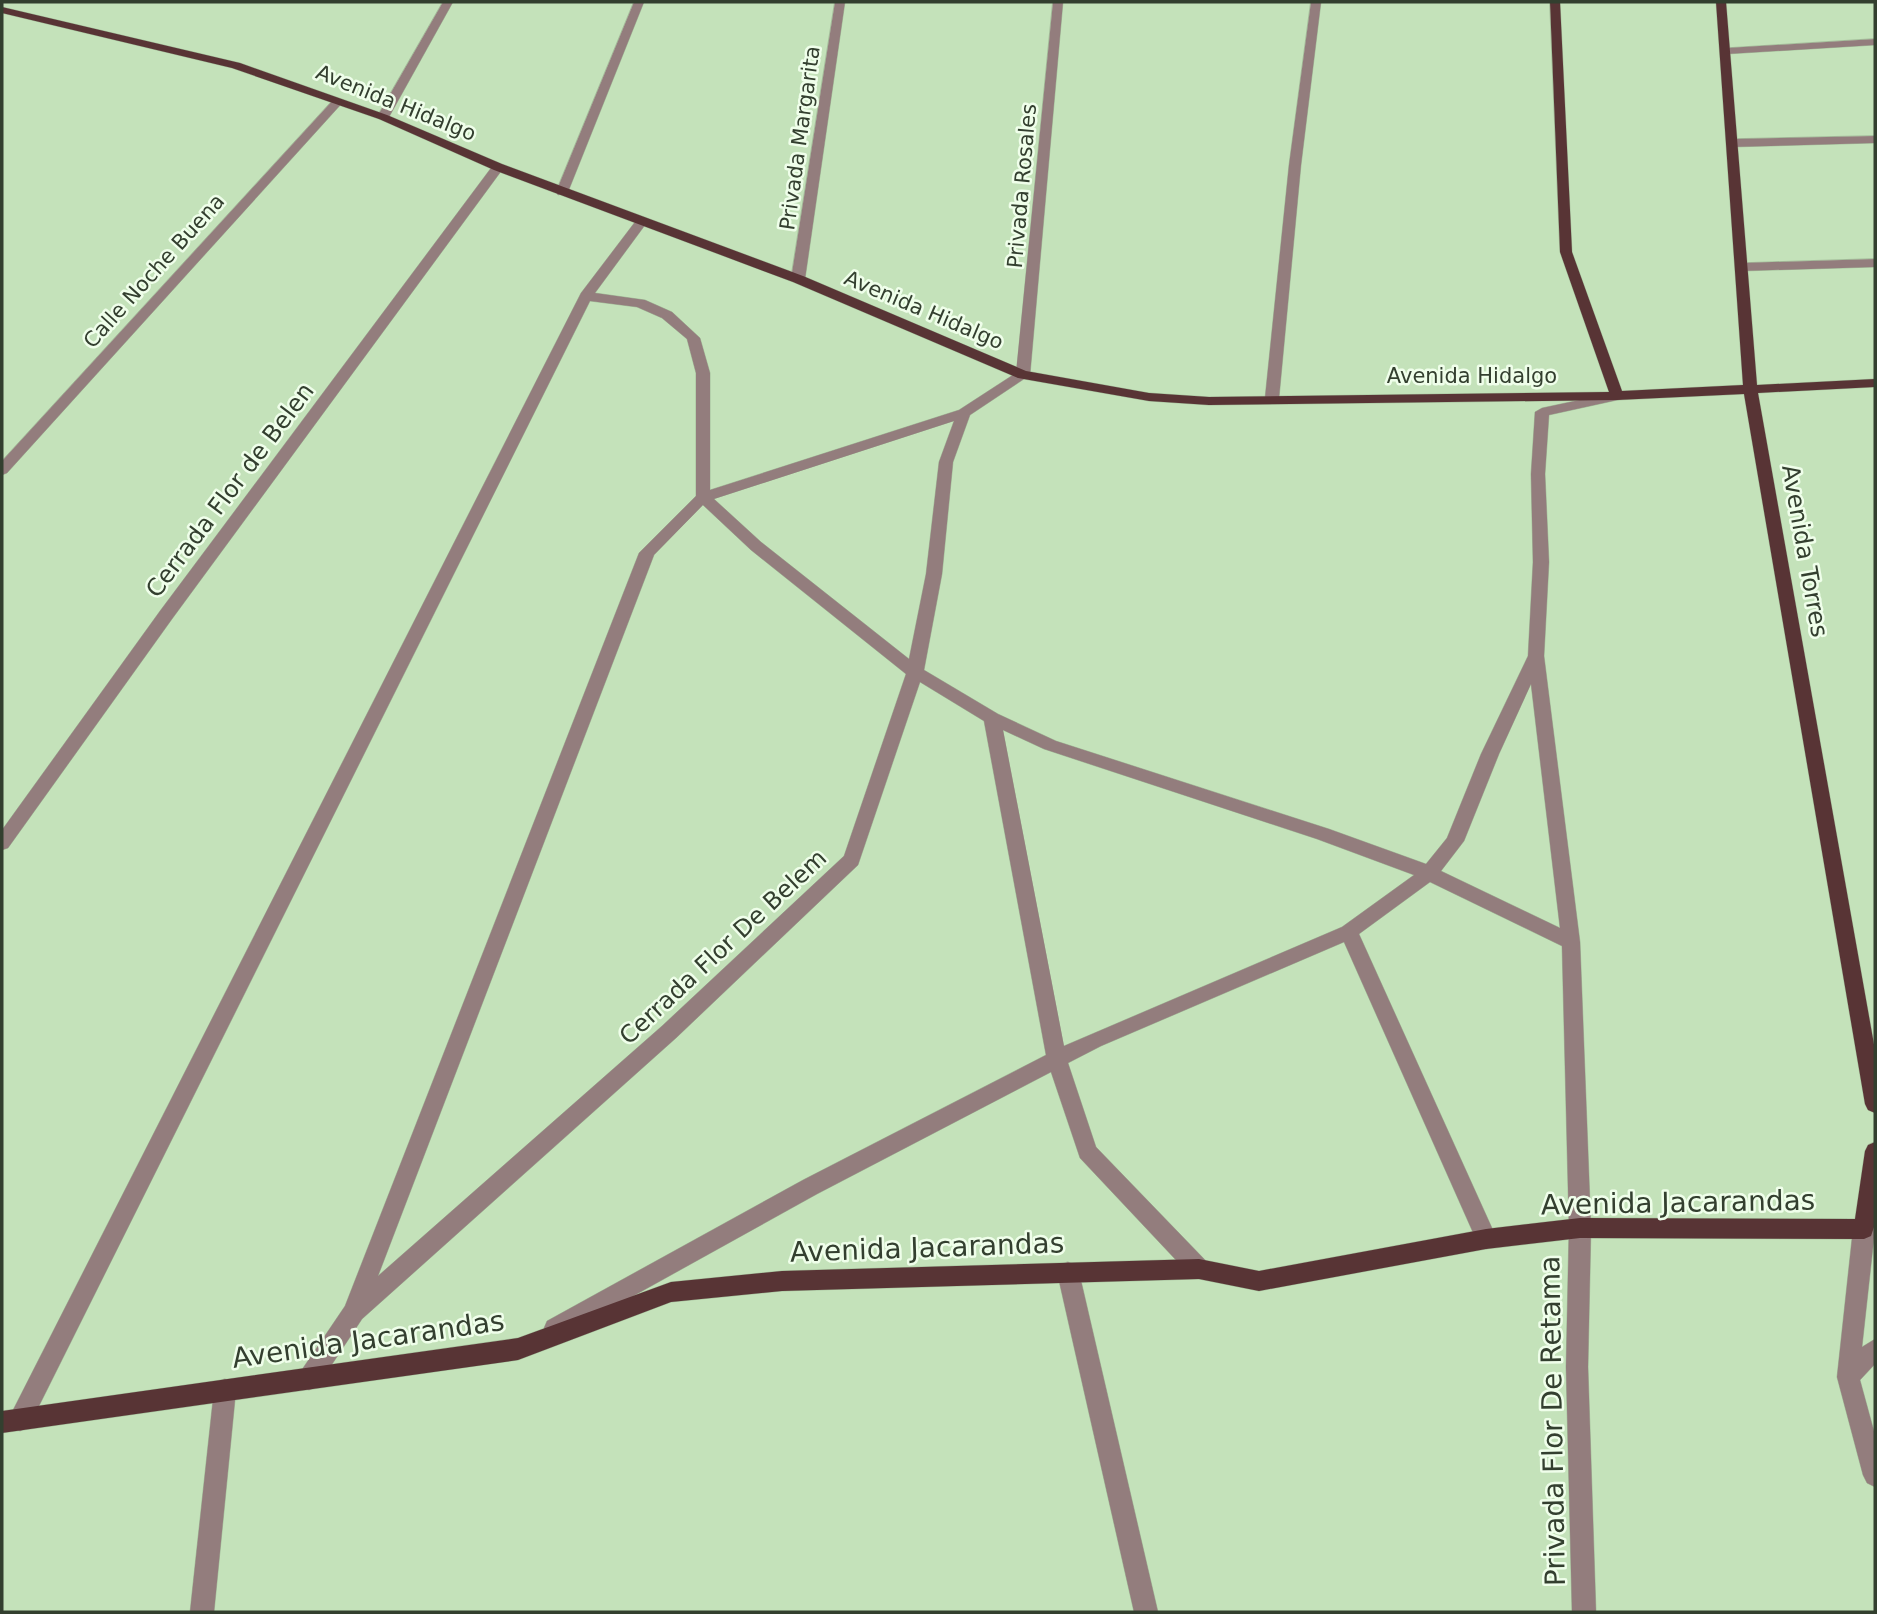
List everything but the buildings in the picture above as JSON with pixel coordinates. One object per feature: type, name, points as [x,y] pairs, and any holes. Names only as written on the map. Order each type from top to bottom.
[{"type":"main road","points":[[1555,2],[1566,253],[1617,396]]},
{"type":"main road","name":"Avenida Torres","points":[[1721,2],[1727,51],[1750,389],[1875,1104]]},
{"type":"main road","name":"Avenida Hidalgo","points":[[2,10],[236,65],[383,117],[562,192],[798,279],[1023,375],[1149,397],[1209,401],[1272,398],[1617,396],[1875,383]]},
{"type":"main road","points":[[1864,1229],[1875,1150]]},
{"type":"main road","name":"Avenida Jacarandas","points":[[11,1421],[518,1349],[671,1292],[782,1281],[1199,1269],[1259,1281],[1486,1239],[1580,1228],[1864,1229]]},
{"type":"street","points":[[383,117],[448,2]]},
{"type":"street","points":[[562,192],[639,2]]},
{"type":"street","name":"Privada Margarita","points":[[798,279],[840,2]]},
{"type":"street","name":"Privada Rosales","points":[[1023,375],[1058,2]]},
{"type":"street","points":[[1272,398],[1295,165],[1316,2]]},
{"type":"street","points":[[1727,51],[1875,42]]},
{"type":"street","name":"Calle Noche Buena","points":[[2,470],[338,101]]},
{"type":"street","points":[[1732,143],[1875,139]]},
{"type":"street","name":"Cerrada Flor de Belen","points":[[2,843],[166,615],[498,167]]},
{"type":"street","points":[[11,1421],[586,296],[642,221]]},
{"type":"street","points":[[1742,267],[1875,264]]},
{"type":"street","points":[[586,296],[640,303],[667,315],[693,338],[702,373],[703,497],[756,546],[915,672],[992,718],[1050,745],[1323,834],[1429,873],[1571,942]]},
{"type":"street","points":[[309,1379],[354,1312],[647,553],[703,497],[964,413],[1023,375]]},
{"type":"street","points":[[518,1349],[810,1186],[1094,1040],[1349,932],[1429,873],[1455,841],[1490,754],[1536,656],[1541,562],[1538,474],[1542,412],[1617,396]]},
{"type":"street","name":"Cerrada Flor De Belem","points":[[354,1312],[669,1032],[852,860],[915,672],[934,574],[946,462],[964,413]]},
{"type":"street","name":"Privada Flor De Retama","points":[[1536,656],[1571,942],[1580,1228],[1577,1367],[1584,1612]]},
{"type":"street","points":[[992,718],[1057,1059],[1087,1152],[1199,1269]]},
{"type":"street","points":[[1349,932],[1486,1239]]},
{"type":"street","points":[[1864,1229],[1848,1377],[1875,1475]]},
{"type":"street","points":[[1068,1272],[1146,1612]]},
{"type":"street","points":[[1848,1377],[1875,1349]]},
{"type":"street","points":[[202,1612],[225,1390]]}]
